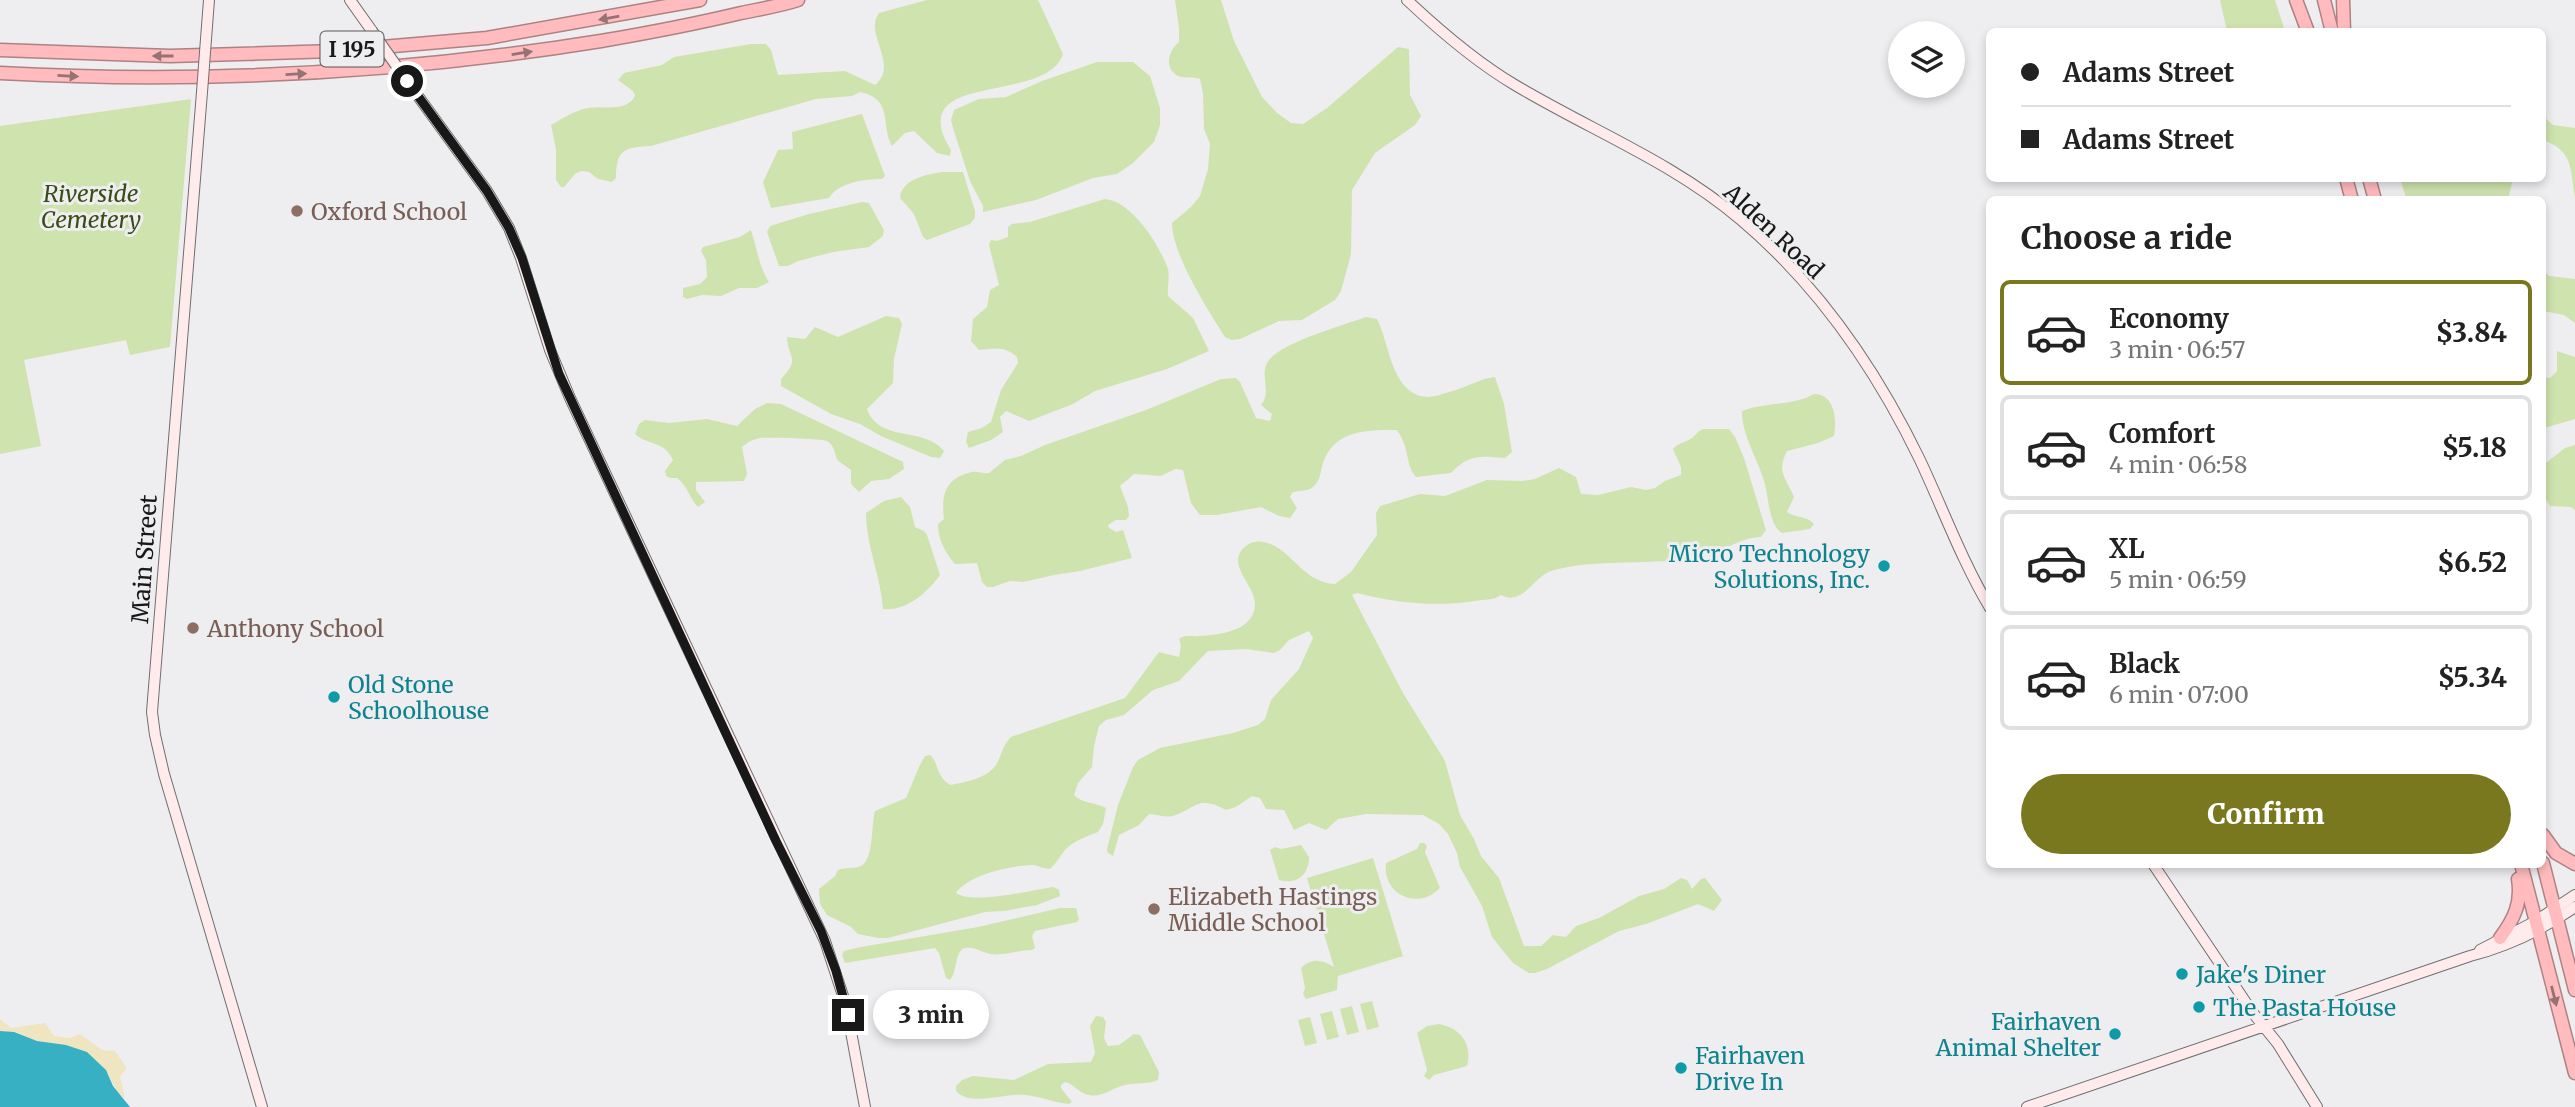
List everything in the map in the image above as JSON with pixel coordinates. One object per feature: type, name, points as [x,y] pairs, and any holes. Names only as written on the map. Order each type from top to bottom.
[{"type":"highway","name":"I 195","points":[[0,50],[157,56],[335,51],[487,38],[700,0]]},
{"type":"highway","name":"I 195","points":[[0,73],[188,78],[299,74],[406,66],[499,57],[650,33],[798,0]]},
{"type":"highway","points":[[2296,0],[2306,28]]},
{"type":"highway","points":[[2301,0],[2307,28]]},
{"type":"highway","points":[[2324,0],[2331,28]]},
{"type":"highway","points":[[2343,0],[2344,28]]},
{"type":"highway","points":[[2546,839],[2556,853],[2575,864]]},
{"type":"highway","points":[[2500,938],[2518,905],[2519,868]]},
{"type":"highway","points":[[2520,868],[2575,1073]]},
{"type":"highway","points":[[2544,868],[2575,990]]},
{"type":"main road","name":"Main Street","points":[[209,0],[152,712],[166,781],[262,1107]]},
{"type":"main road","points":[[351,0],[487,191],[513,238],[550,350],[570,398],[776,841],[825,940],[846,1005],[865,1107]]},
{"type":"main road","name":"Alden Road","points":[[1407,0],[1433,24],[1513,84],[1684,178],[1741,220],[1790,267],[1828,309],[1875,377],[1920,460],[1986,600]]},
{"type":"main road","points":[[2156,868],[2253,1013],[2278,1044],[2316,1107]]},
{"type":"main road","points":[[2556,914],[2575,895]]},
{"type":"main road","points":[[2027,1107],[2470,956],[2504,947],[2556,914],[2575,907]]},
{"type":"main road","points":[[2470,956],[2500,938],[2537,925]]},
{"type":"green space","points":[[927,0],[1038,0],[1063,54],[1051,70],[1031,80],[960,98],[945,108],[941,125],[951,150],[950,156],[937,153],[914,131],[905,133],[892,146],[882,106],[871,95],[860,92],[852,96],[816,99],[651,146],[628,149],[620,156],[616,178],[612,182],[582,171],[576,173],[564,187],[556,180],[556,149],[551,125],[583,109],[626,105],[635,96],[633,91],[618,80],[624,73],[662,65],[674,57],[766,44],[771,50],[778,75],[845,71],[875,85],[882,77],[884,68],[875,30],[879,13]]},
{"type":"green space","points":[[1175,0],[1221,0],[1234,41],[1262,97],[1291,123],[1303,124],[1327,108],[1398,47],[1409,49],[1410,95],[1421,116],[1415,125],[1375,153],[1352,190],[1351,254],[1341,291],[1335,300],[1302,320],[1279,321],[1240,339],[1231,340],[1225,337],[1192,282],[1174,236],[1172,223],[1200,196],[1208,169],[1210,144],[1204,129],[1200,79],[1178,76],[1173,73],[1169,64],[1170,54],[1179,42]]},
{"type":"green space","points":[[2220,0],[2275,0],[2284,28],[2226,28]]},
{"type":"green space","points":[[1097,62],[1133,62],[1150,76],[1160,108],[1160,125],[1154,142],[1133,163],[1117,174],[1093,178],[1036,200],[983,212],[953,128],[951,120],[954,110],[979,99],[1006,97]]},
{"type":"green space","name":"Riverside Cemetery","points":[[191,99],[170,347],[130,355],[126,340],[24,360],[41,446],[0,454],[0,126]]},
{"type":"green space","points":[[862,114],[885,176],[882,179],[846,185],[829,198],[771,208],[763,182],[778,150],[793,149],[792,132]]},
{"type":"green space","points":[[2546,119],[2553,125],[2575,128],[2575,198],[2569,162],[2553,144],[2546,141]]},
{"type":"green space","points":[[943,172],[963,172],[975,218],[970,224],[927,240],[923,237],[914,214],[900,198],[905,186],[910,182]]},
{"type":"green space","points":[[2401,182],[2512,182],[2509,196],[2406,196]]},
{"type":"green space","points":[[1105,199],[1115,202],[1135,216],[1152,237],[1168,269],[1168,296],[1193,318],[1209,351],[1167,369],[1095,391],[1073,404],[1029,421],[1006,411],[1000,417],[1003,432],[991,440],[969,448],[966,442],[968,432],[991,422],[1001,390],[1018,363],[1017,357],[1008,351],[979,350],[971,341],[973,319],[987,307],[990,290],[999,285],[989,245],[991,240],[1008,237],[1008,227],[1012,224],[1030,222]]},
{"type":"green space","points":[[862,202],[869,203],[884,230],[883,236],[869,247],[833,252],[788,266],[779,266],[767,232],[770,226]]},
{"type":"green space","points":[[751,230],[760,264],[769,282],[757,288],[739,288],[721,296],[702,295],[687,299],[683,297],[683,288],[700,284],[707,277],[706,260],[701,251],[703,247],[740,237]]},
{"type":"green space","points":[[2546,274],[2575,279],[2575,323],[2564,315],[2546,312]]},
{"type":"green space","points":[[886,316],[899,318],[902,324],[894,359],[893,383],[867,409],[873,420],[891,431],[935,443],[944,451],[940,458],[931,457],[860,424],[831,414],[781,386],[781,379],[792,362],[787,337],[805,339],[815,327],[838,337]]},
{"type":"green space","points":[[1366,317],[1377,319],[1399,378],[1415,394],[1433,396],[1495,377],[1504,404],[1512,452],[1505,458],[1469,459],[1451,473],[1416,477],[1397,430],[1364,431],[1344,438],[1328,452],[1319,479],[1313,487],[1292,493],[1290,497],[1297,508],[1290,518],[1261,507],[1217,515],[1200,515],[1191,503],[1183,470],[1175,469],[1161,476],[1134,474],[1120,486],[1129,516],[1126,520],[1116,520],[1108,525],[1116,532],[1123,530],[1132,558],[1080,571],[987,587],[982,582],[977,563],[955,564],[945,550],[938,524],[944,519],[944,495],[956,478],[972,472],[989,473],[1005,460],[1146,410],[1221,379],[1236,378],[1256,418],[1270,421],[1272,414],[1261,405],[1266,395],[1265,368],[1273,356],[1296,342]]},
{"type":"green space","points":[[2557,351],[2575,357],[2575,419],[2546,427],[2546,377],[2550,378],[2557,371]]},
{"type":"green space","points":[[1814,394],[1826,398],[1833,409],[1834,436],[1787,451],[1782,470],[1794,497],[1787,512],[1814,524],[1810,529],[1782,533],[1771,517],[1764,481],[1744,429],[1742,411],[1798,400]]},
{"type":"green space","points":[[767,403],[781,404],[903,462],[904,469],[889,479],[871,481],[859,492],[851,484],[851,470],[837,460],[833,447],[827,441],[758,438],[742,447],[747,474],[744,481],[696,482],[696,490],[705,502],[698,507],[681,481],[666,476],[665,471],[673,460],[665,449],[635,434],[639,424],[645,420],[669,423],[707,419],[737,426],[755,409]]},
{"type":"green space","points":[[1704,429],[1729,429],[1735,437],[1766,530],[1761,537],[1745,540],[1700,557],[1682,560],[1590,564],[1554,570],[1522,594],[1509,598],[1501,595],[1488,600],[1430,604],[1401,602],[1357,593],[1352,595],[1403,693],[1445,761],[1460,815],[1481,856],[1499,878],[1524,946],[1541,946],[1553,935],[1566,937],[1576,926],[1599,918],[1639,896],[1664,889],[1681,878],[1687,880],[1692,889],[1705,878],[1722,900],[1714,911],[1698,904],[1646,924],[1619,931],[1547,969],[1529,973],[1513,963],[1492,937],[1482,906],[1460,867],[1448,834],[1439,824],[1423,815],[1366,814],[1338,819],[1326,830],[1309,823],[1294,830],[1284,810],[1266,809],[1260,798],[1252,796],[1226,810],[1202,803],[1172,816],[1149,814],[1139,825],[1119,835],[1113,856],[1108,853],[1118,805],[1138,760],[1160,748],[1258,725],[1265,719],[1271,700],[1299,669],[1313,638],[1309,631],[1289,640],[1274,653],[1246,649],[1208,651],[1179,681],[1153,690],[1124,715],[1106,720],[1099,726],[1092,767],[1078,783],[1074,795],[1106,808],[1103,824],[1098,832],[1071,845],[1050,869],[1034,865],[1003,869],[970,881],[956,893],[975,898],[1053,887],[1059,890],[1060,896],[1037,905],[985,912],[888,938],[858,934],[851,927],[827,915],[820,904],[819,889],[835,876],[838,870],[858,867],[865,862],[870,849],[875,811],[906,798],[925,756],[930,755],[933,758],[942,777],[950,785],[977,778],[995,767],[1011,737],[1125,698],[1159,652],[1179,657],[1179,639],[1182,637],[1223,633],[1245,624],[1251,618],[1255,605],[1238,561],[1241,552],[1248,545],[1263,542],[1272,545],[1314,578],[1335,584],[1351,572],[1377,535],[1376,513],[1380,506],[1420,494],[1445,496],[1487,480],[1535,479],[1559,468],[1576,477],[1581,494],[1598,495],[1631,487],[1646,490],[1655,488],[1681,475],[1681,467],[1673,449]]},
{"type":"green space","points":[[2575,445],[2575,510],[2571,507],[2550,506],[2546,500],[2546,462],[2565,448]]},
{"type":"green space","points":[[901,497],[910,507],[915,527],[927,535],[940,575],[915,600],[899,607],[883,609],[868,537],[866,513],[884,501]]},
{"type":"green space","points":[[1420,843],[1427,846],[1425,852],[1440,888],[1431,895],[1412,899],[1403,896],[1390,884],[1386,863],[1417,849]]},
{"type":"green space","points":[[1301,845],[1309,857],[1304,874],[1296,880],[1279,880],[1270,850],[1275,847],[1281,849]]},
{"type":"green space","points":[[1373,858],[1403,956],[1338,976],[1337,990],[1306,999],[1303,994],[1305,988],[1301,968],[1309,962],[1318,961],[1334,967],[1307,878]]},
{"type":"green space","points":[[1060,908],[1076,908],[1079,919],[1077,922],[1035,931],[1032,936],[1035,948],[1032,950],[996,954],[973,948],[962,949],[950,980],[946,978],[935,948],[845,963],[842,955],[844,951],[861,947],[978,927]]},
{"type":"green space","points":[[1372,1001],[1379,1027],[1367,1030],[1360,1004]]},
{"type":"green space","points":[[1352,1006],[1359,1032],[1347,1035],[1340,1009]]},
{"type":"green space","points":[[1332,1011],[1339,1037],[1327,1040],[1320,1014]]},
{"type":"green space","points":[[1096,1016],[1103,1017],[1106,1022],[1104,1038],[1108,1046],[1119,1045],[1134,1034],[1140,1035],[1159,1072],[1158,1080],[1125,1085],[1094,1096],[1065,1082],[1061,1088],[1072,1102],[1069,1104],[1025,1095],[978,1099],[962,1096],[956,1091],[956,1086],[962,1080],[973,1076],[1014,1080],[1048,1064],[1091,1062],[1095,1053],[1090,1026]]},
{"type":"green space","points":[[1310,1017],[1317,1043],[1305,1046],[1298,1020]]},
{"type":"green space","points":[[1439,1024],[1454,1029],[1464,1039],[1468,1051],[1467,1066],[1434,1075],[1429,1080],[1424,1076],[1427,1070],[1417,1033],[1427,1026]]},
{"type":"sand","points":[[0,1019],[11,1028],[45,1023],[54,1036],[70,1038],[80,1034],[102,1050],[115,1051],[127,1068],[120,1076],[125,1098],[118,1092],[103,1067],[88,1054],[0,1031]]},
{"type":"water","points":[[0,1031],[14,1032],[37,1041],[66,1045],[87,1052],[106,1070],[113,1086],[130,1107],[0,1107]]},
{"type":"place","name":"Oxford School","points":[[297,211]]},
{"type":"place","name":"Micro Technology Solutions, Inc.","points":[[1884,566]]},
{"type":"place","name":"Anthony School","points":[[193,628]]},
{"type":"place","name":"Old Stone Schoolhouse","points":[[334,697]]},
{"type":"place","name":"Elizabeth Hastings Middle School","points":[[1154,909]]},
{"type":"place","name":"Jake's Diner","points":[[2182,974]]},
{"type":"place","name":"The Pasta House","points":[[2199,1007]]},
{"type":"place","name":"Fairhaven Animal Shelter","points":[[2115,1034]]},
{"type":"place","name":"Fairhaven Drive In","points":[[1681,1068]]},
{"type":"route","points":[[407,81],[487,191],[509,228],[522,258],[559,374],[776,841],[821,931],[848,1015]]}]
